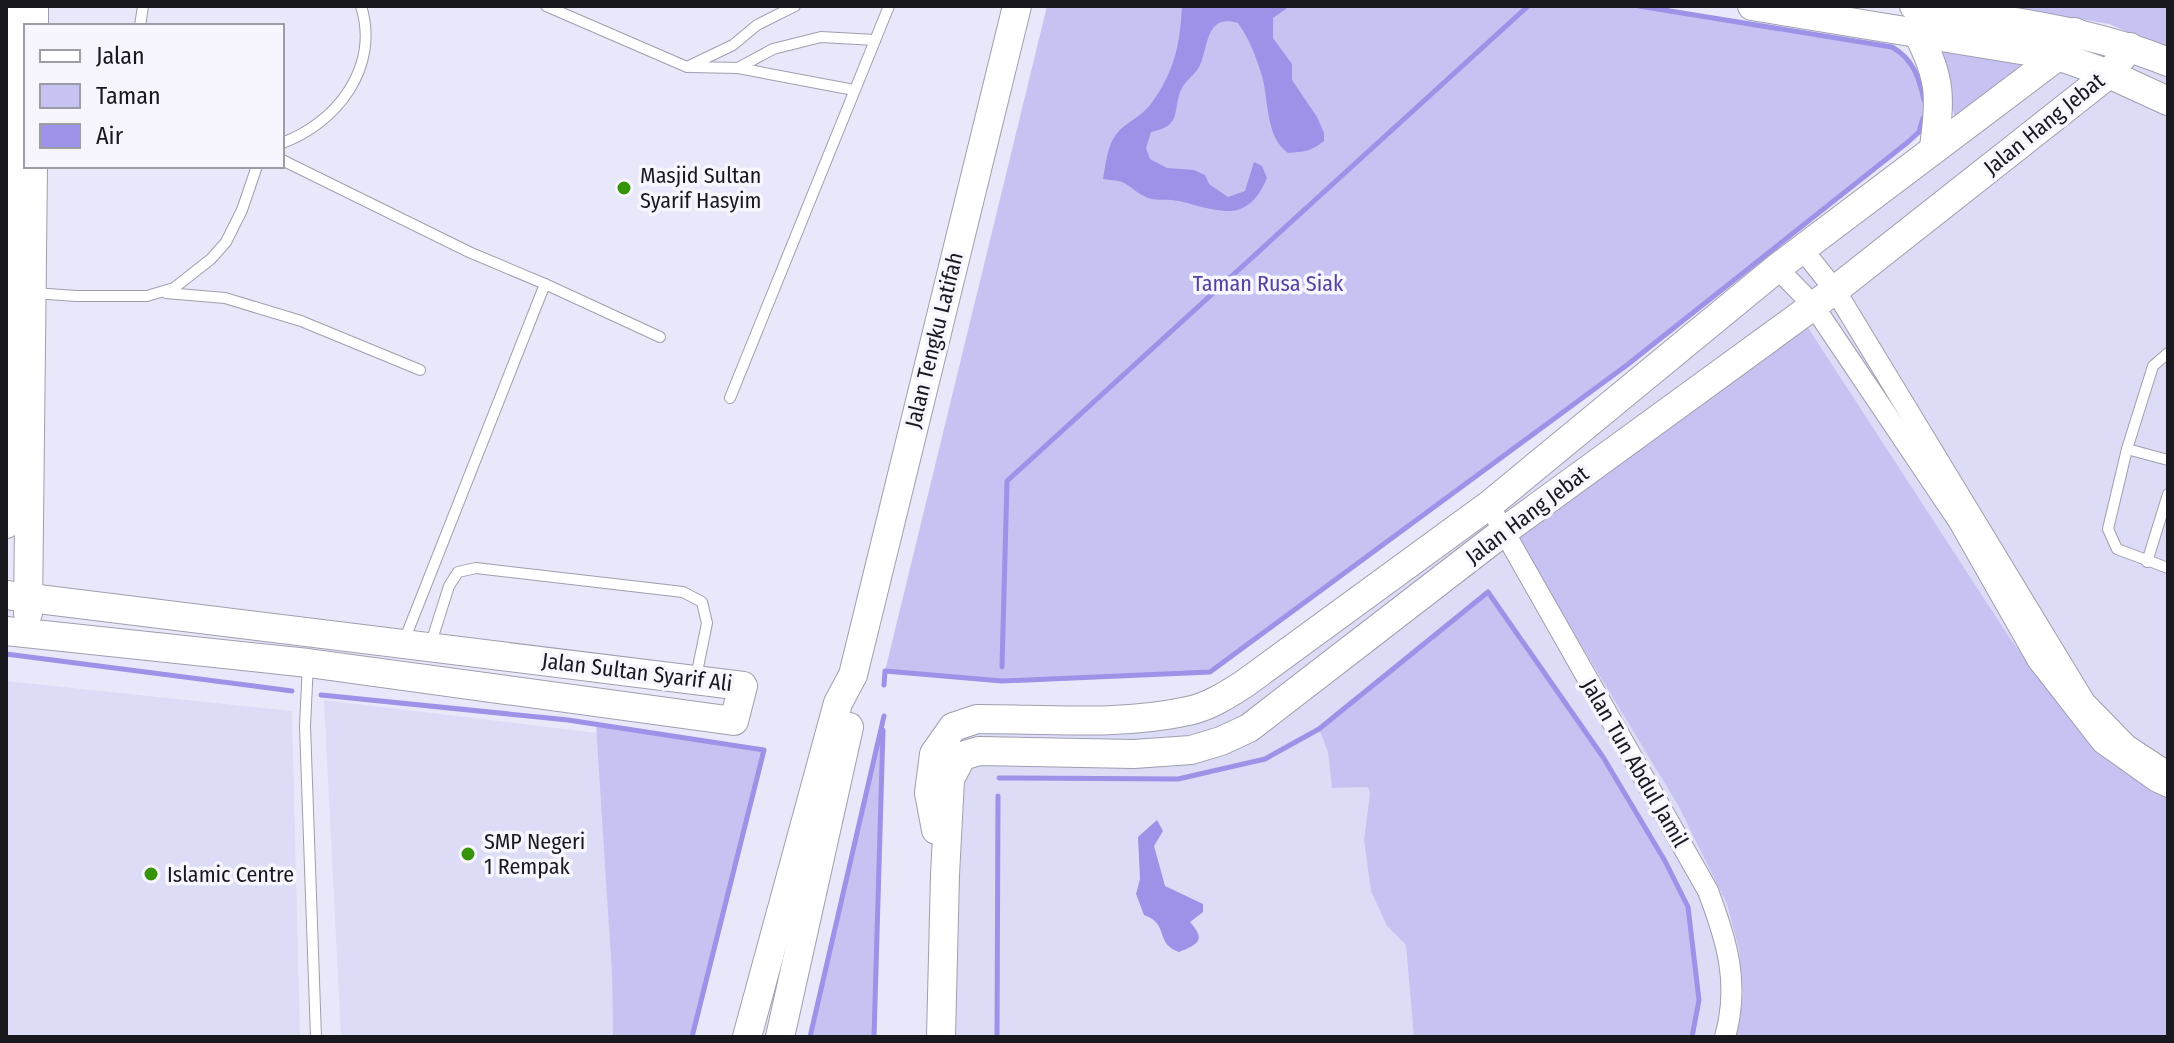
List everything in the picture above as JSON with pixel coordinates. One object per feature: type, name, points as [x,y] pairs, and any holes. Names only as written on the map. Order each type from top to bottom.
[{"type":"street","points":[[14,6],[16,632]]},
{"type":"street","name":"Jalan Tengku Latifah","points":[[747,1037],[838,703],[853,675],[1017,6]]},
{"type":"street","points":[[1752,6],[2058,56],[2109,74],[2168,101]]},
{"type":"street","points":[[1914,6],[2075,32],[2130,47],[2168,62]]},
{"type":"street","name":"Jalan Hang Jebat","points":[[945,875],[929,793],[934,754],[953,727],[977,719],[1132,719],[1190,711],[1244,684],[1489,505],[1777,268],[2058,56],[2075,32]]},
{"type":"street","points":[[1918,34],[1937,77],[1939,108],[1934,148]]},
{"type":"street","name":"Jalan Hang Jebat","points":[[941,1037],[950,779],[962,756],[979,751],[1134,754],[1191,750],[1249,728],[1503,532],[1824,298],[2109,74],[2130,47]]},
{"type":"street","points":[[6,524],[17,292],[33,168]]},
{"type":"street","points":[[1802,249],[1824,298],[1959,522],[2038,661],[2102,743],[2168,787]]},
{"type":"street","points":[[1777,268],[1824,298],[2085,702],[2127,745],[2168,772]]},
{"type":"street","name":"Jalan Tun Abdul Jamil","points":[[1489,505],[1708,891],[1723,930],[1733,979],[1725,1037]]},
{"type":"street","name":"Jalan Sultan Syarif Ali","points":[[16,632],[308,663],[734,721],[743,685],[18,596]]},
{"type":"street","name":"Jalan Tengku Latifah","points":[[780,1037],[854,706],[853,675]]},
{"type":"lane","points":[[284,142],[329,118],[352,89],[364,54],[365,17],[361,6]]},
{"type":"lane","points":[[546,6],[687,67],[738,68],[854,90]]},
{"type":"lane","points":[[687,67],[733,45],[757,25],[795,6]]},
{"type":"lane","points":[[730,398],[889,6]]},
{"type":"lane","points":[[738,68],[773,49],[821,37],[875,40]]},
{"type":"lane","points":[[284,161],[469,252],[660,337]]},
{"type":"lane","points":[[164,293],[191,276],[226,242],[242,210],[256,168]]},
{"type":"lane","points":[[416,644],[545,284]]},
{"type":"lane","points":[[17,292],[125,297],[164,293],[225,298],[301,321],[420,370]]},
{"type":"lane","points":[[2168,353],[2153,366],[2127,449],[2108,529],[2117,549],[2168,568]]},
{"type":"lane","points":[[2127,449],[2168,460]]},
{"type":"lane","points":[[2147,562],[2168,494]]},
{"type":"lane","points":[[416,644],[458,572],[476,568],[683,592],[702,602],[707,623],[695,679]]},
{"type":"lane","points":[[308,663],[305,726],[316,1037]]},
{"type":"shaded area","points":[[2075,32],[2168,62],[2168,1037],[941,1037],[953,727],[1219,699]]},
{"type":"shaded area","name":"Islamic Centre","points":[[6,681],[292,711],[300,1037],[6,1037]]},
{"type":"shaded area","name":"SMP Negeri 1 Rempak","points":[[324,700],[598,733],[613,1037],[341,1037]]},
{"type":"green space","name":"Taman Rusa Siak","points":[[1047,6],[1639,6],[1892,47],[1915,71],[1923,94],[1924,116],[1920,129],[1912,139],[1627,365],[1210,672],[1002,681],[885,671]]},
{"type":"green space","points":[[2002,6],[2168,6],[2168,49],[2109,24]]},
{"type":"green space","points":[[1935,44],[2031,63],[1956,122]]},
{"type":"green space","points":[[1803,320],[2011,640],[2092,746],[2152,792],[2168,799],[2168,1037],[1736,1037],[1743,995],[1739,949],[1727,904],[1678,805],[1515,536]]},
{"type":"green space","points":[[1488,592],[1603,757],[1665,861],[1688,907],[1699,1000],[1692,1037],[1414,1037],[1406,945],[1387,926],[1371,891],[1364,840],[1370,794],[1368,787],[1332,788],[1328,752],[1319,729]]},
{"type":"green space","points":[[884,716],[874,1037],[810,1037]]},
{"type":"green space","points":[[596,724],[764,750],[692,1037],[613,1037]]},
{"type":"water","points":[[1182,6],[1290,6],[1273,18],[1273,38],[1292,64],[1292,80],[1317,117],[1324,141],[1298,152],[1288,153],[1281,146],[1269,118],[1262,76],[1252,49],[1238,23],[1227,21],[1213,28],[1199,67],[1180,92],[1174,118],[1167,126],[1151,132],[1146,148],[1150,159],[1167,168],[1194,170],[1205,175],[1209,184],[1228,197],[1245,191],[1254,162],[1262,166],[1267,178],[1251,203],[1241,209],[1220,211],[1179,201],[1152,199],[1122,182],[1103,179],[1113,139],[1148,108],[1165,81],[1180,34]]},
{"type":"water","points":[[1157,820],[1163,831],[1154,846],[1165,886],[1203,904],[1203,912],[1190,922],[1198,933],[1198,941],[1179,952],[1167,944],[1157,923],[1144,915],[1136,894],[1140,879],[1138,837]]},
{"type":"waterway","points":[[1002,667],[1007,481],[1528,6]]},
{"type":"waterway","points":[[1639,6],[1892,47],[1914,69],[1924,100]]},
{"type":"waterway","points":[[884,685],[885,671],[1002,681],[1210,672],[1627,365],[1908,142],[1919,132],[1923,118]]},
{"type":"waterway","points":[[999,778],[1178,779],[1265,759],[1319,729],[1488,592],[1603,757],[1665,861],[1688,907],[1699,1000],[1692,1037]]},
{"type":"waterway","points":[[6,654],[292,691]]},
{"type":"waterway","points":[[321,695],[568,720],[764,750],[692,1037]]},
{"type":"waterway","points":[[810,1037],[884,716]]},
{"type":"waterway","points":[[874,1037],[883,730]]},
{"type":"waterway","points":[[997,1037],[998,796]]},
{"type":"place","name":"Masjid Sultan Syarif Hasyim","points":[[624,188]]},
{"type":"place","name":"SMP Negeri 1 Rempak","points":[[468,854]]},
{"type":"place","name":"Islamic Centre","points":[[151,874]]}]
